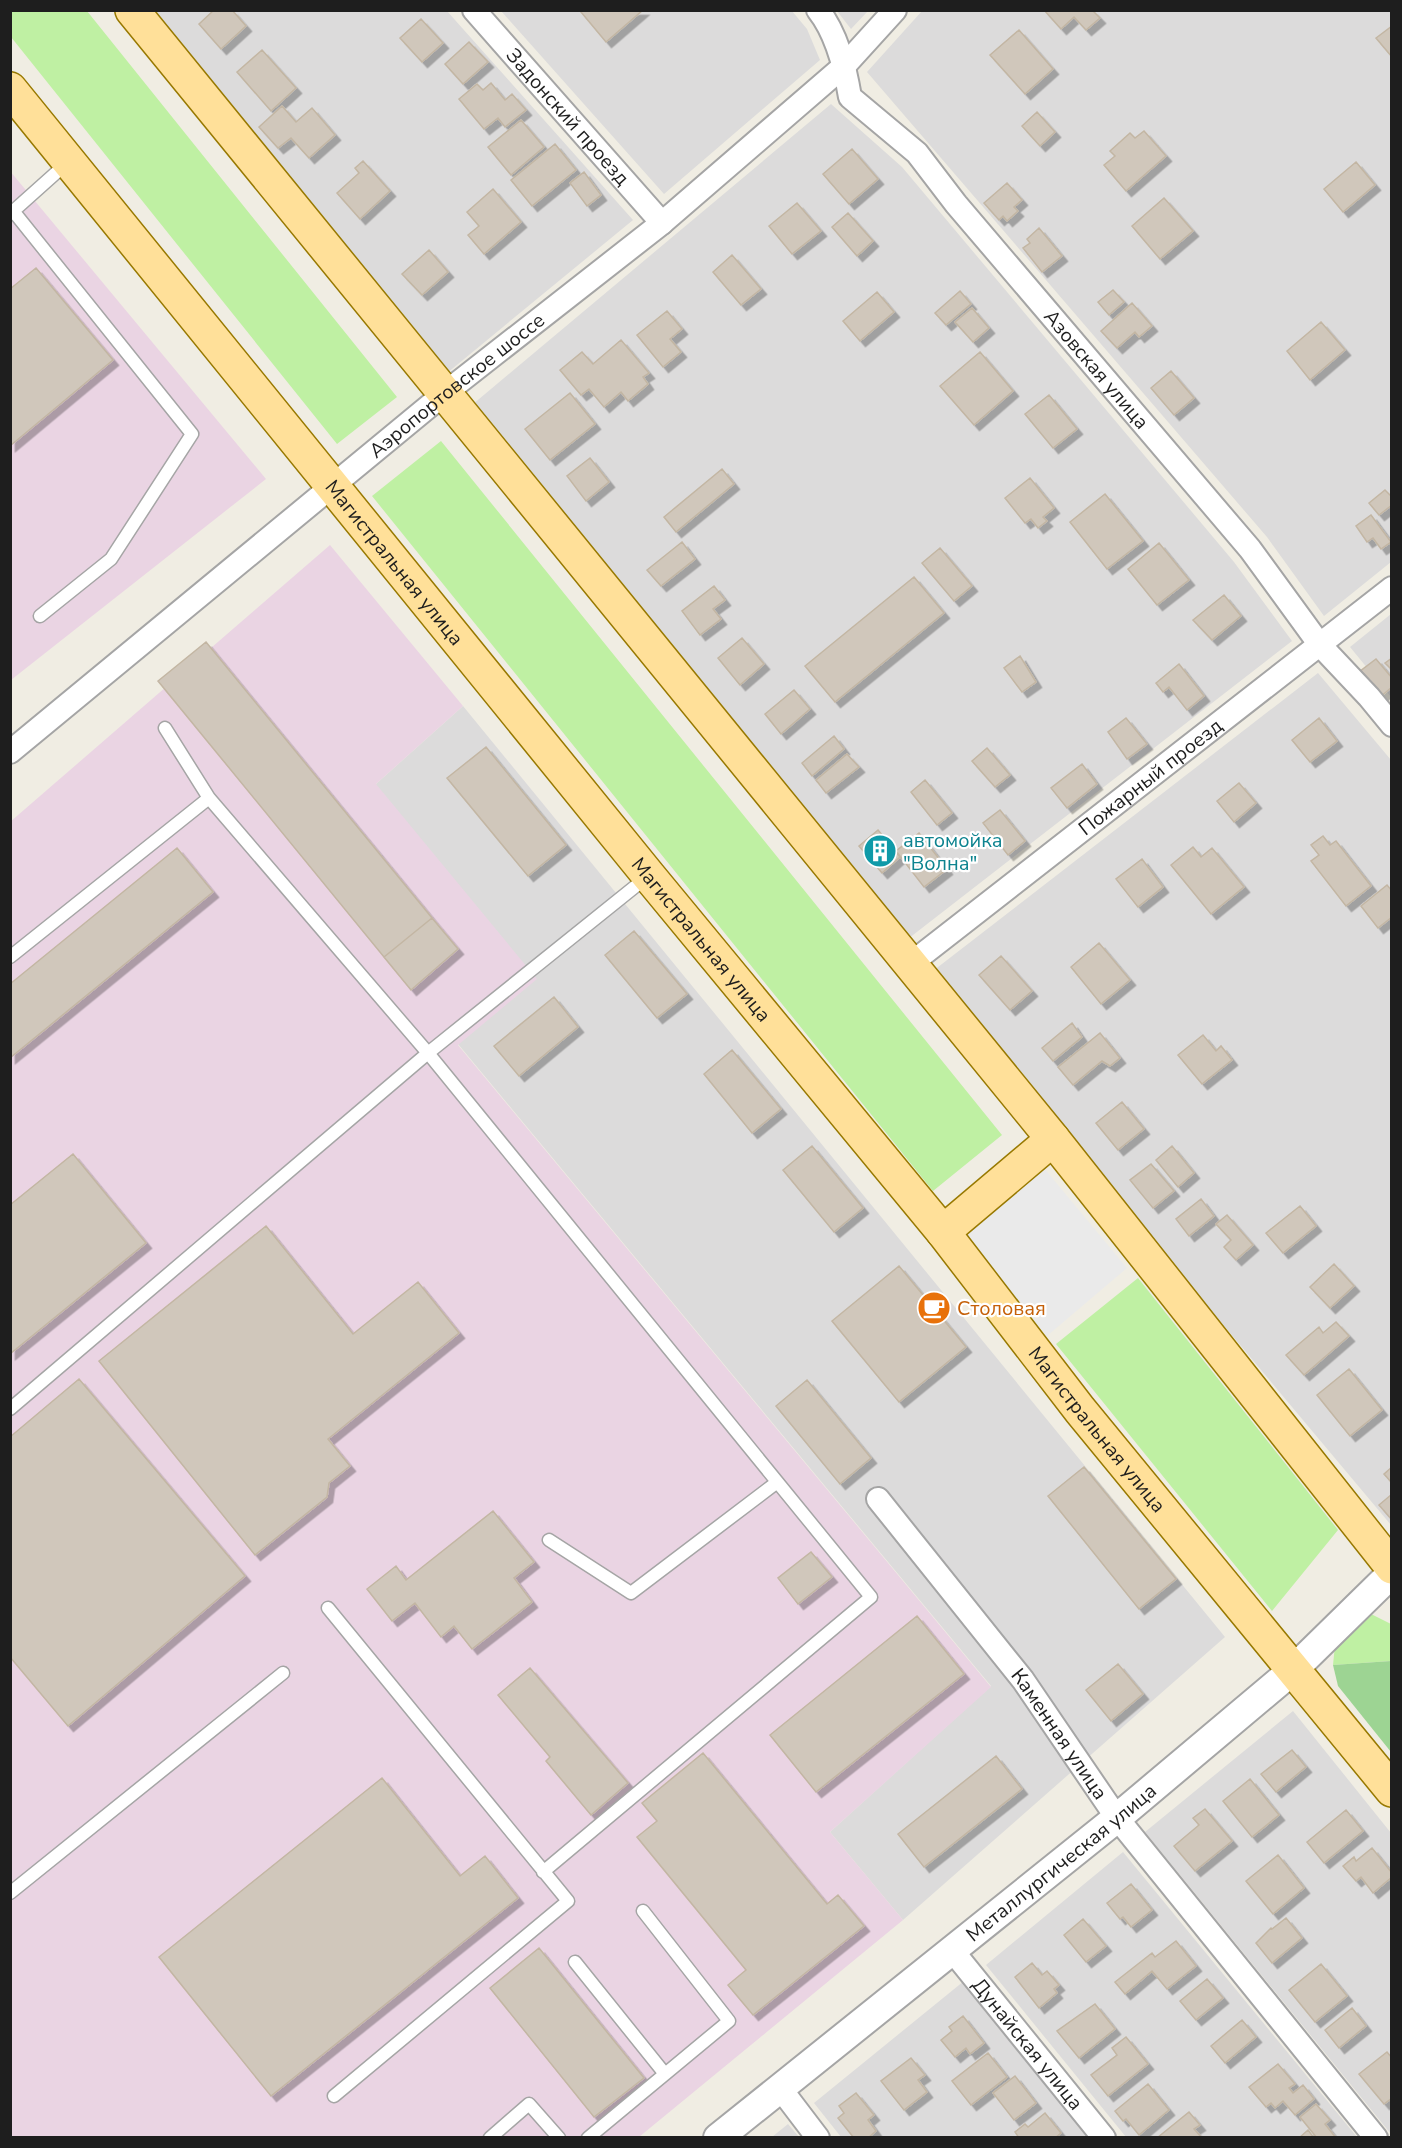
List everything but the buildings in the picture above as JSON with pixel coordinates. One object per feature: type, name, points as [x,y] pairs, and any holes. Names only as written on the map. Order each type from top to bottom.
[{"type":"main road","points":[[132,10],[1053,1139],[1392,1567]]},
{"type":"main road","name":"Магистральная улица","points":[[10,88],[649,876],[943,1232],[1075,1404],[1392,1790]]},
{"type":"main road","points":[[943,1232],[1053,1139]]},
{"type":"street","name":"Задонский проезд","points":[[474,10],[662,223]]},
{"type":"street","name":"Азовская улица","points":[[818,10],[825,19],[845,66],[850,97],[917,153],[971,222],[1250,549],[1320,645],[1392,725]]},
{"type":"street","name":"Аэропортовское шоссе","points":[[10,752],[445,393],[662,223],[845,66],[895,10]]},
{"type":"street","name":"Пожарный проезд","points":[[909,965],[1392,588]]},
{"type":"street","name":"Каменная улица","points":[[878,1499],[1023,1680],[1117,1818],[1376,2138]]},
{"type":"street","name":"Металлургическая улица","points":[[718,2138],[1117,1818],[1293,1670],[1392,1573]]},
{"type":"street","name":"Дунайская улица","points":[[951,1949],[1104,2138]]},
{"type":"street","points":[[780,2088],[818,2138]]},
{"type":"lane","points":[[40,616],[111,559],[192,435],[12,213],[70,160]]},
{"type":"lane","points":[[165,728],[209,798],[428,1053],[871,1597],[543,1872]]},
{"type":"lane","points":[[10,957],[209,798]]},
{"type":"lane","points":[[10,1409],[428,1053],[649,876]]},
{"type":"lane","points":[[549,1540],[631,1593],[776,1483]]},
{"type":"lane","points":[[328,1608],[568,1901],[334,2096]]},
{"type":"lane","points":[[10,1893],[283,1673]]},
{"type":"lane","points":[[588,2138],[729,2021],[643,1911]]},
{"type":"lane","points":[[575,1962],[665,2074]]},
{"type":"lane","points":[[490,2138],[529,2104],[559,2138]]},
{"type":"shaded area","points":[[142,11],[447,11],[633,220],[441,378]]},
{"type":"shaded area","points":[[501,11],[792,11],[807,29],[820,60],[664,194]]},
{"type":"shaded area","points":[[837,11],[868,11],[851,29]]},
{"type":"shaded area","points":[[922,11],[1391,11],[1391,562],[1324,616],[1267,537],[867,72]]},
{"type":"shaded area","points":[[831,104],[902,167],[1234,562],[1292,641],[904,942],[466,410]]},
{"type":"shaded area","points":[[10,171],[266,479],[11,680],[10,680]]},
{"type":"shaded area","points":[[330,545],[463,706],[376,784],[537,979],[458,1045],[991,1687],[830,1832],[903,1920],[639,2137],[11,2137],[10,822]]},
{"type":"shaded area","points":[[1391,614],[1391,697],[1350,647]]},
{"type":"shaded area","points":[[1318,673],[1391,760],[1391,1525],[929,974]]},
{"type":"shaded area","points":[[463,706],[1225,1637],[903,1920],[830,1832],[991,1686],[458,1044],[376,784]]},
{"type":"shaded area","points":[[1039,1162],[1127,1268],[1047,1336],[958,1230]]},
{"type":"shaded area","points":[[1293,1711],[1391,1833],[1391,2134],[1145,1832]]},
{"type":"shaded area","points":[[1123,1852],[1357,2137],[1126,2137],[986,1965]]},
{"type":"shaded area","points":[[964,1981],[1091,2137],[841,2137],[814,2103]]},
{"type":"shaded area","points":[[788,2124],[799,2137],[772,2137]]},
{"type":"green space","points":[[11,10],[87,11],[397,397],[337,444],[11,37]]},
{"type":"green space","points":[[441,441],[1002,1135],[933,1191],[372,496]]},
{"type":"green space","points":[[1138,1278],[1338,1530],[1272,1611],[1056,1344]]},
{"type":"green space","points":[[1371,1614],[1391,1624],[1391,1661],[1333,1665],[1335,1645]]},
{"type":"green space","points":[[1392,1661],[1391,1752],[1338,1686],[1333,1665]]},
{"type":"place","name":"автомойка \"Волна\"","points":[[880,851]]},
{"type":"place","name":"Столовая","points":[[934,1308]]}]
